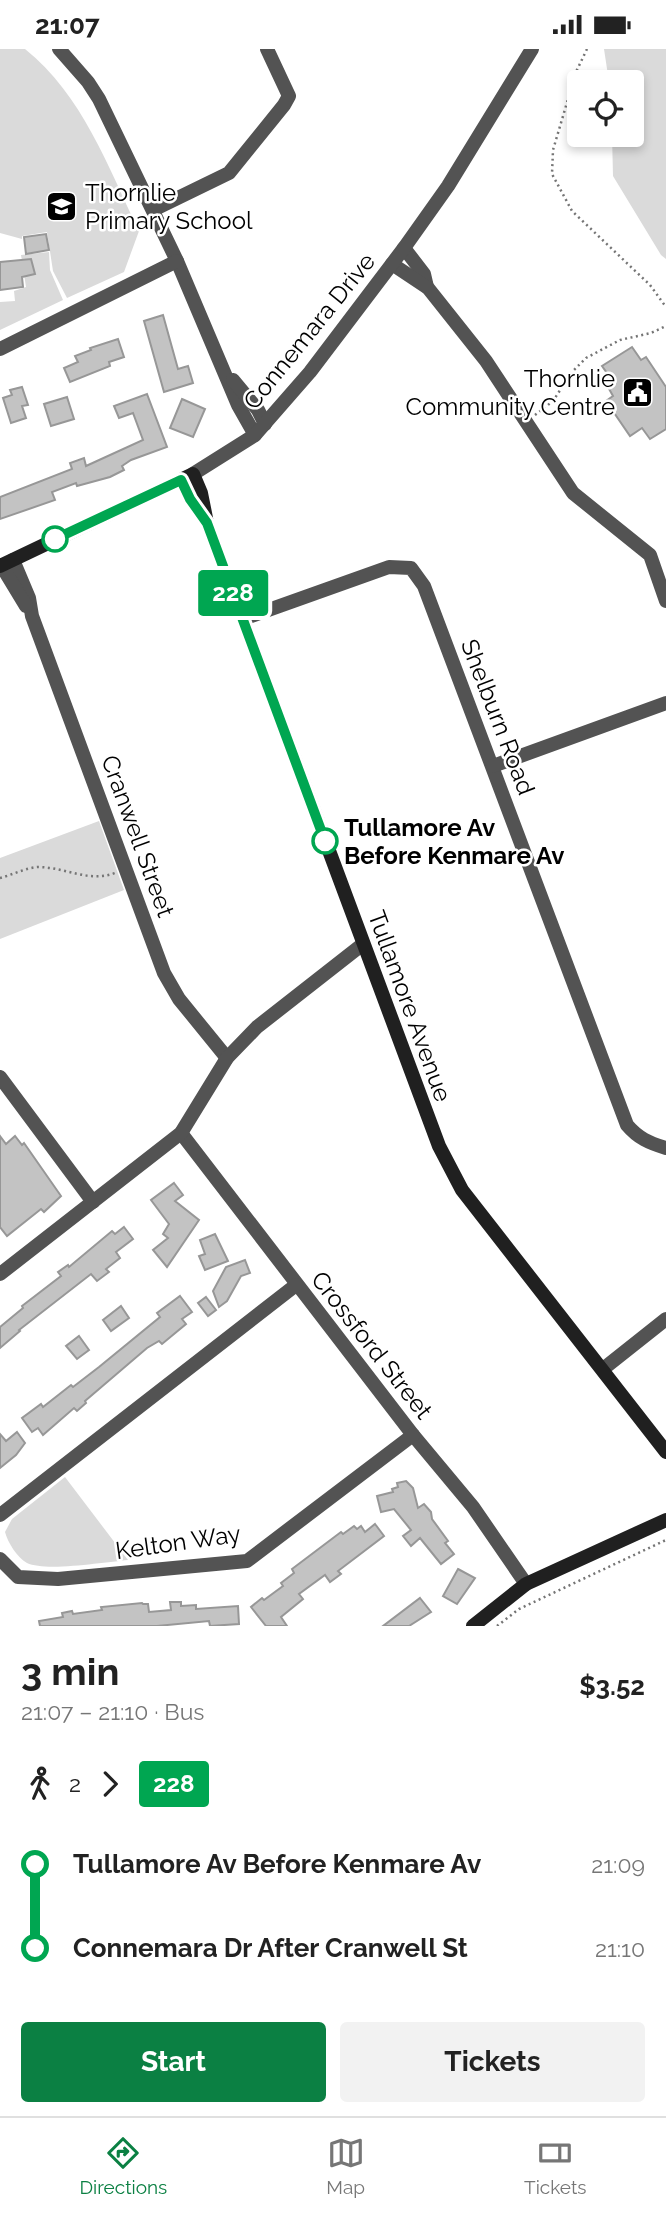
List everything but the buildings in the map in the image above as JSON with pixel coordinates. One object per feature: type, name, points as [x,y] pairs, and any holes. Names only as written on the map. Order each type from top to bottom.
[{"type":"street","points":[[59,49],[99,99],[177,261],[238,405],[255,435]]},
{"type":"street","points":[[153,210],[229,173],[284,105],[289,96],[267,49]]},
{"type":"street","name":"Connemara Drive","points":[[4,564],[187,477],[255,435],[310,372],[404,248],[448,186],[532,49]]},
{"type":"street","points":[[404,248],[424,274],[428,288]]},
{"type":"street","points":[[0,349],[177,261]]},
{"type":"street","points":[[392,264],[428,288],[486,361],[573,493],[650,555],[666,601]]},
{"type":"street","points":[[223,368],[258,410],[265,424]]},
{"type":"street","name":"Tullamore Avenue","points":[[187,477],[201,493],[207,523],[430,1124],[450,1170],[462,1190],[666,1452]]},
{"type":"street","name":"Cranwell Street","points":[[4,564],[22,577],[32,616],[164,973],[179,999],[227,1058]]},
{"type":"street","name":"Shelburn Road","points":[[243,619],[389,567],[411,568],[424,586],[627,1125],[649,1143],[666,1148]]},
{"type":"street","points":[[493,766],[666,703]]},
{"type":"street","points":[[0,1274],[181,1133],[227,1058],[257,1027],[363,944]]},
{"type":"street","points":[[0,1077],[93,1202]]},
{"type":"street","name":"Crossford Street","points":[[181,1133],[296,1285],[473,1507],[527,1584]]},
{"type":"street","points":[[0,1515],[296,1285]]},
{"type":"street","points":[[603,1369],[666,1319]]},
{"type":"street","name":"Kelton Way","points":[[0,1559],[18,1577],[58,1579],[247,1561],[413,1434]]},
{"type":"street","points":[[473,1626],[527,1584],[666,1520]]},
{"type":"path","points":[[587,49],[576,72],[553,151],[552,174],[572,211],[650,285],[666,307]]},
{"type":"path","points":[[527,422],[553,401],[572,372],[586,358],[620,339],[651,333],[666,326]]},
{"type":"path","points":[[0,879],[37,867],[95,877],[107,876],[125,869]]},
{"type":"path","points":[[497,1626],[519,1609],[666,1540]]},
{"type":"shaded area","name":"Thornlie Primary School","points":[[0,49],[25,49],[63,88],[92,133],[139,231],[124,272],[67,298],[53,271],[47,232],[22,236],[22,239],[0,233]]},
{"type":"shaded area","points":[[604,49],[666,49],[666,259],[613,176],[612,147],[644,147],[644,70],[607,70]]},
{"type":"shaded area","points":[[49,252],[50,270],[63,300],[0,330],[0,302],[15,301],[14,291],[26,287],[21,255]]},
{"type":"shaded area","points":[[99,821],[124,890],[0,939],[0,858]]},
{"type":"shaded area","points":[[65,1477],[128,1560],[48,1567],[27,1563],[16,1553],[5,1532],[12,1519]]},
{"type":"bus line","name":"228","points":[[55,539],[181,480],[190,499],[207,523],[325,841]]},
{"type":"place","name":"Thornlie Primary School","points":[[62,206]]},
{"type":"place","name":"Thornlie Community Centre","points":[[638,392]]},
{"type":"place","name":"Tullamore Av Before Kenmare Av","points":[[325,841]]}]
